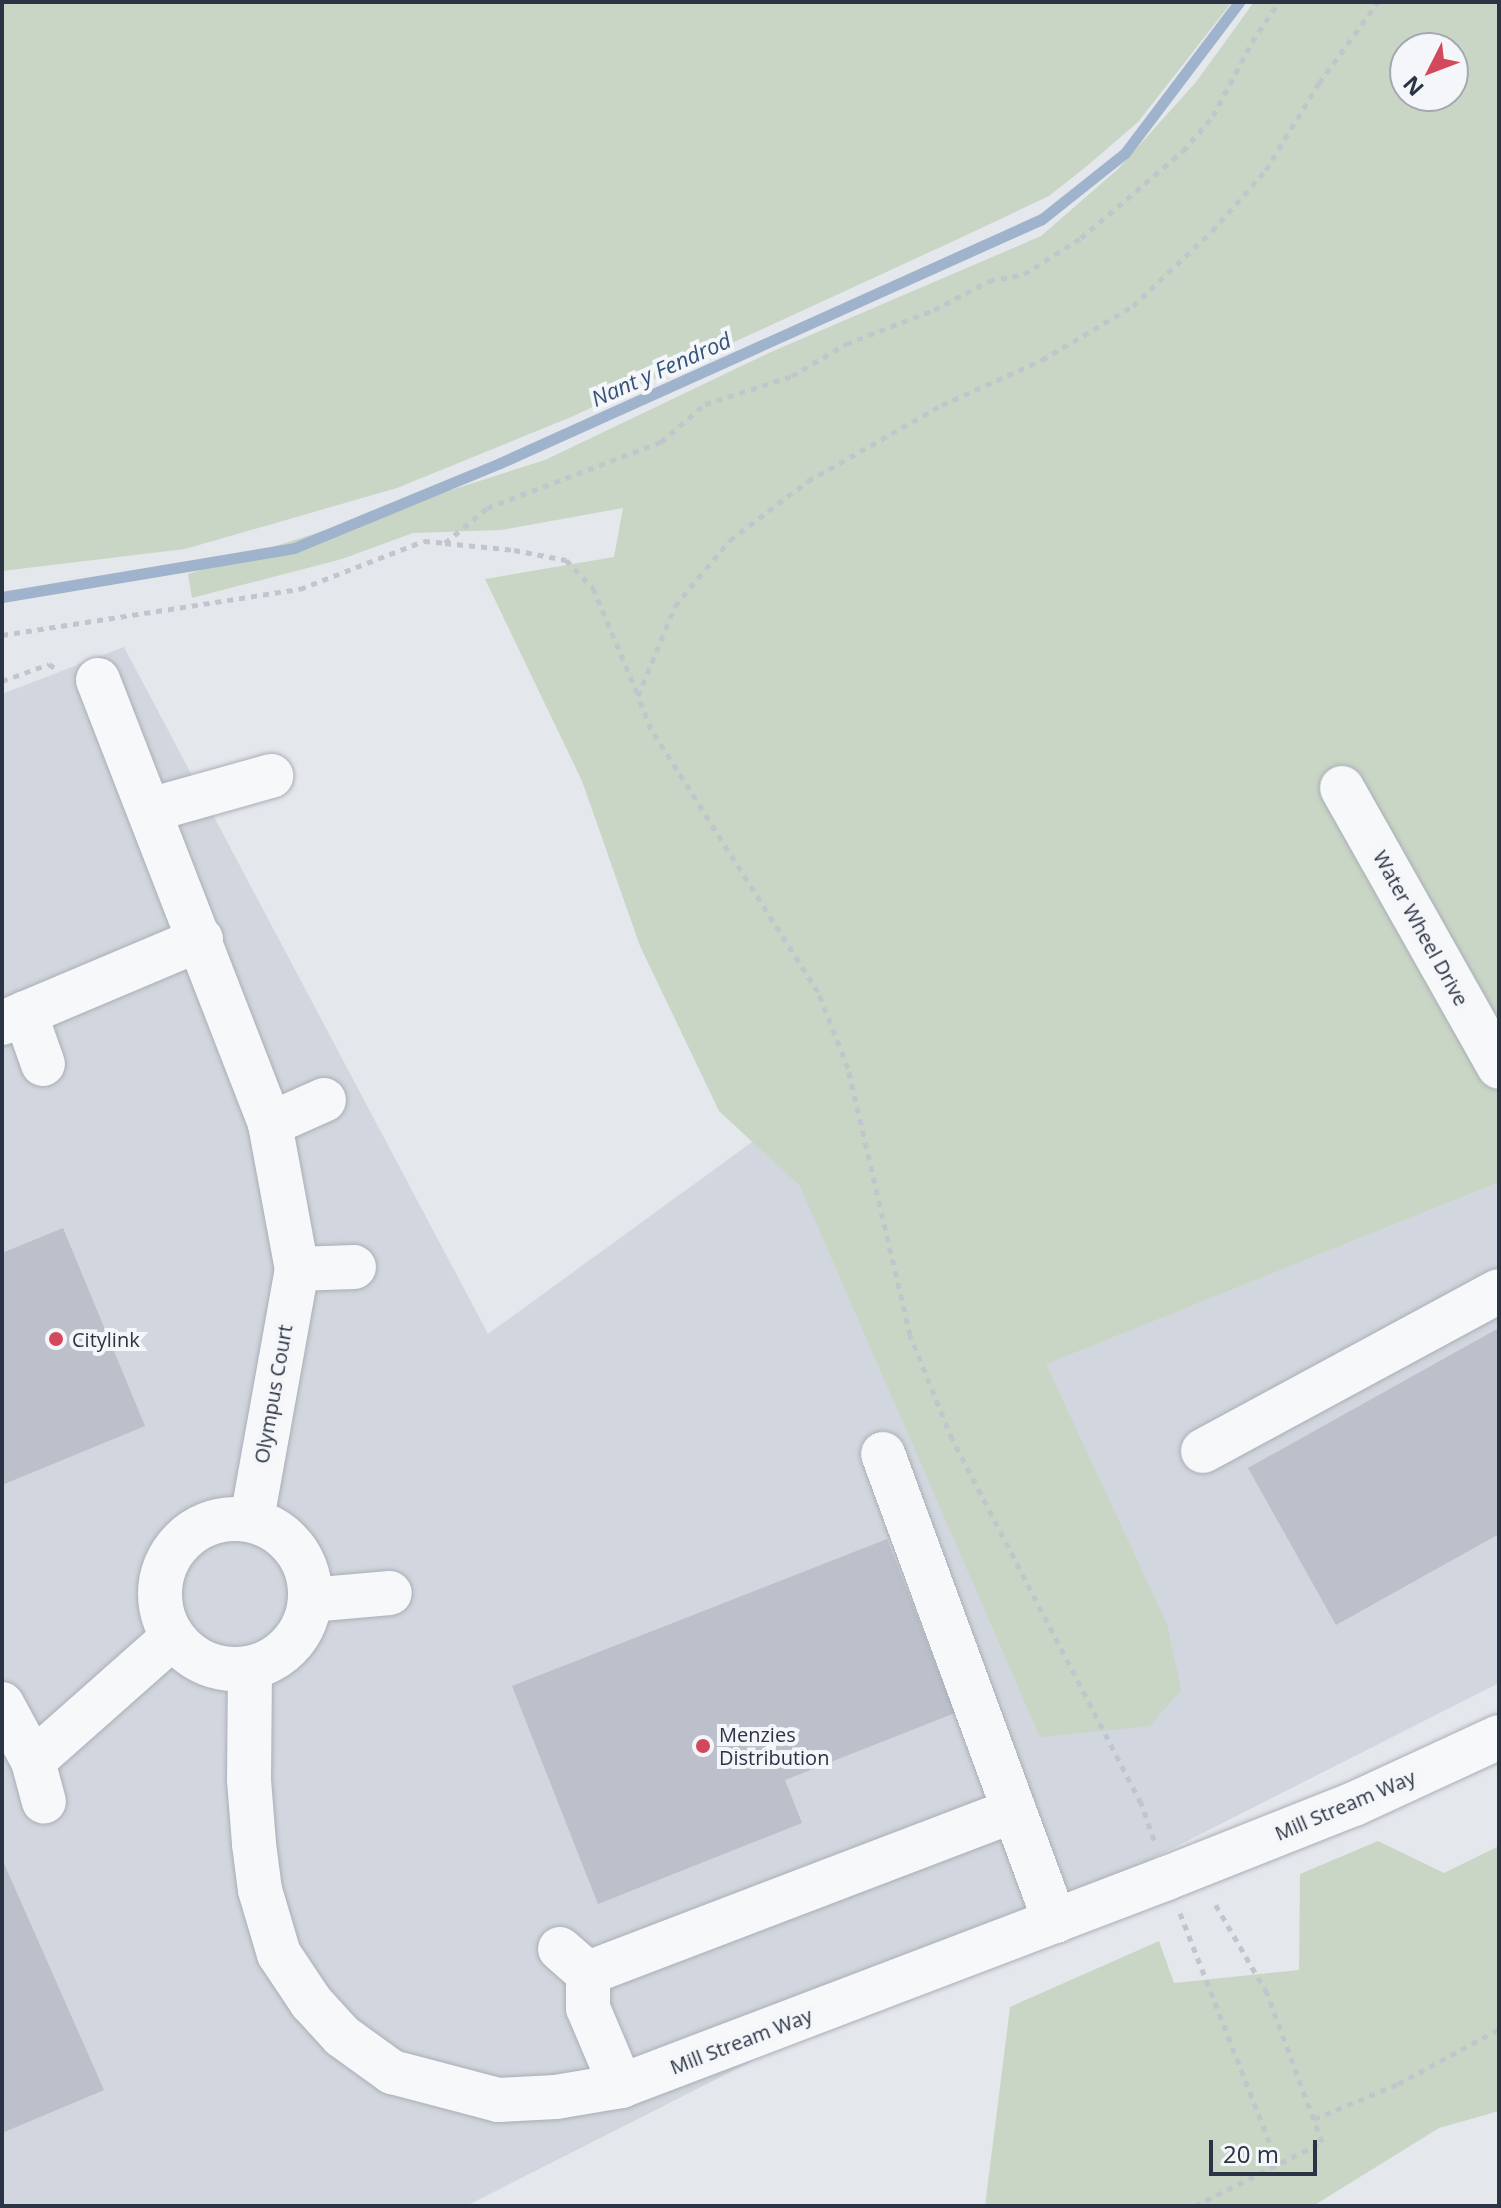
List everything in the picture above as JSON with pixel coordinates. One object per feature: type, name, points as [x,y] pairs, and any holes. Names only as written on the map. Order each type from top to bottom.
[{"type":"street","name":"Olympus Court","points":[[98,680],[201,939],[270,1124],[297,1269],[252,1520]]},
{"type":"street","points":[[150,810],[271,776]]},
{"type":"street","name":"Water Wheel Drive","points":[[1342,788],[1499,1067]]},
{"type":"street","points":[[43,1064],[14,1018],[201,939]]},
{"type":"street","points":[[270,1124],[324,1100]]},
{"type":"street","points":[[297,1269],[354,1267]]},
{"type":"street","points":[[1203,1451],[1499,1291]]},
{"type":"street","points":[[883,1454],[1055,1921]]},
{"type":"street","points":[[224,1519],[252,1520],[276,1530],[296,1549],[307,1573],[310,1600],[303,1626],[290,1645],[269,1661],[250,1668],[223,1668],[191,1655],[173,1637],[165,1623],[159,1592],[164,1566],[172,1550],[199,1526],[224,1519]]},
{"type":"street","points":[[310,1600],[390,1593]]},
{"type":"street","points":[[2,1704],[39,1782],[173,1637]]},
{"type":"street","name":"Mill Stream Way","points":[[250,1668],[249,1780],[260,1890],[279,1954],[311,2002],[342,2036],[392,2072],[498,2100],[556,2097],[621,2086],[1184,1872],[1354,1804],[1499,1737]]},
{"type":"street","points":[[621,2086],[588,2008],[574,1961],[1014,1810]]},
{"type":"path","points":[[445,543],[487,508],[661,442],[705,404],[792,376],[846,344],[934,310],[989,281],[1024,274],[1058,253],[1183,151],[1213,116],[1252,42],[1279,2]]},
{"type":"path","points":[[638,696],[675,606],[730,540],[808,481],[942,405],[1042,360],[1133,306],[1212,231],[1266,170],[1319,83],[1378,2]]},
{"type":"path","points":[[2,635],[300,589],[424,541],[514,550],[566,560],[593,588],[651,729],[818,992],[848,1068],[910,1335],[952,1439],[1141,1803],[1184,1872],[1218,1914],[1267,1993],[1314,2119],[1322,2142],[1195,2206]]},
{"type":"path","points":[[2,681],[49,664],[78,684],[98,680]]},
{"type":"path","points":[[1184,1872],[1277,2162]]},
{"type":"path","points":[[1314,2119],[1398,2084],[1499,2029]]},
{"type":"shaded area","points":[[124,647],[488,1334],[1247,782],[1499,676],[1499,1683],[466,2206],[2,2206],[2,694]]},
{"type":"green space","points":[[2,2],[1232,2],[1138,122],[1049,196],[958,239],[571,417],[397,488],[185,549],[2,571]]},
{"type":"green space","points":[[1254,2],[1499,2],[1499,1182],[1046,1364],[1167,1624],[1181,1690],[1150,1726],[1040,1737],[800,1186],[719,1111],[640,946],[582,781],[485,579],[614,557],[623,508],[501,530],[413,533],[342,559],[192,598],[188,574],[545,460],[771,352],[1041,236],[1118,169],[1196,82]]},
{"type":"green space","points":[[1378,1841],[1444,1873],[1499,1846],[1499,2111],[1439,2128],[1313,2206],[985,2206],[1010,2007],[1159,1941],[1174,1983],[1299,1970],[1300,1874]]},
{"type":"building","name":"Citylink","points":[[63,1228],[145,1426],[2,1485],[2,1253]]},
{"type":"building","points":[[1497,1329],[1499,1534],[1336,1625],[1248,1468]]},
{"type":"building","name":"Menzies Distribution","points":[[887,1539],[955,1713],[785,1780],[802,1823],[598,1904],[512,1686]]},
{"type":"building","points":[[2,1859],[104,2090],[2,2133]]},
{"type":"waterway","name":"Nant y Fendrod","points":[[2,597],[294,548],[500,463],[1042,219],[1125,153],[1239,2]]},
{"type":"place","name":"Citylink","points":[[56,1339]]},
{"type":"place","name":"Menzies Distribution","points":[[703,1746]]}]
